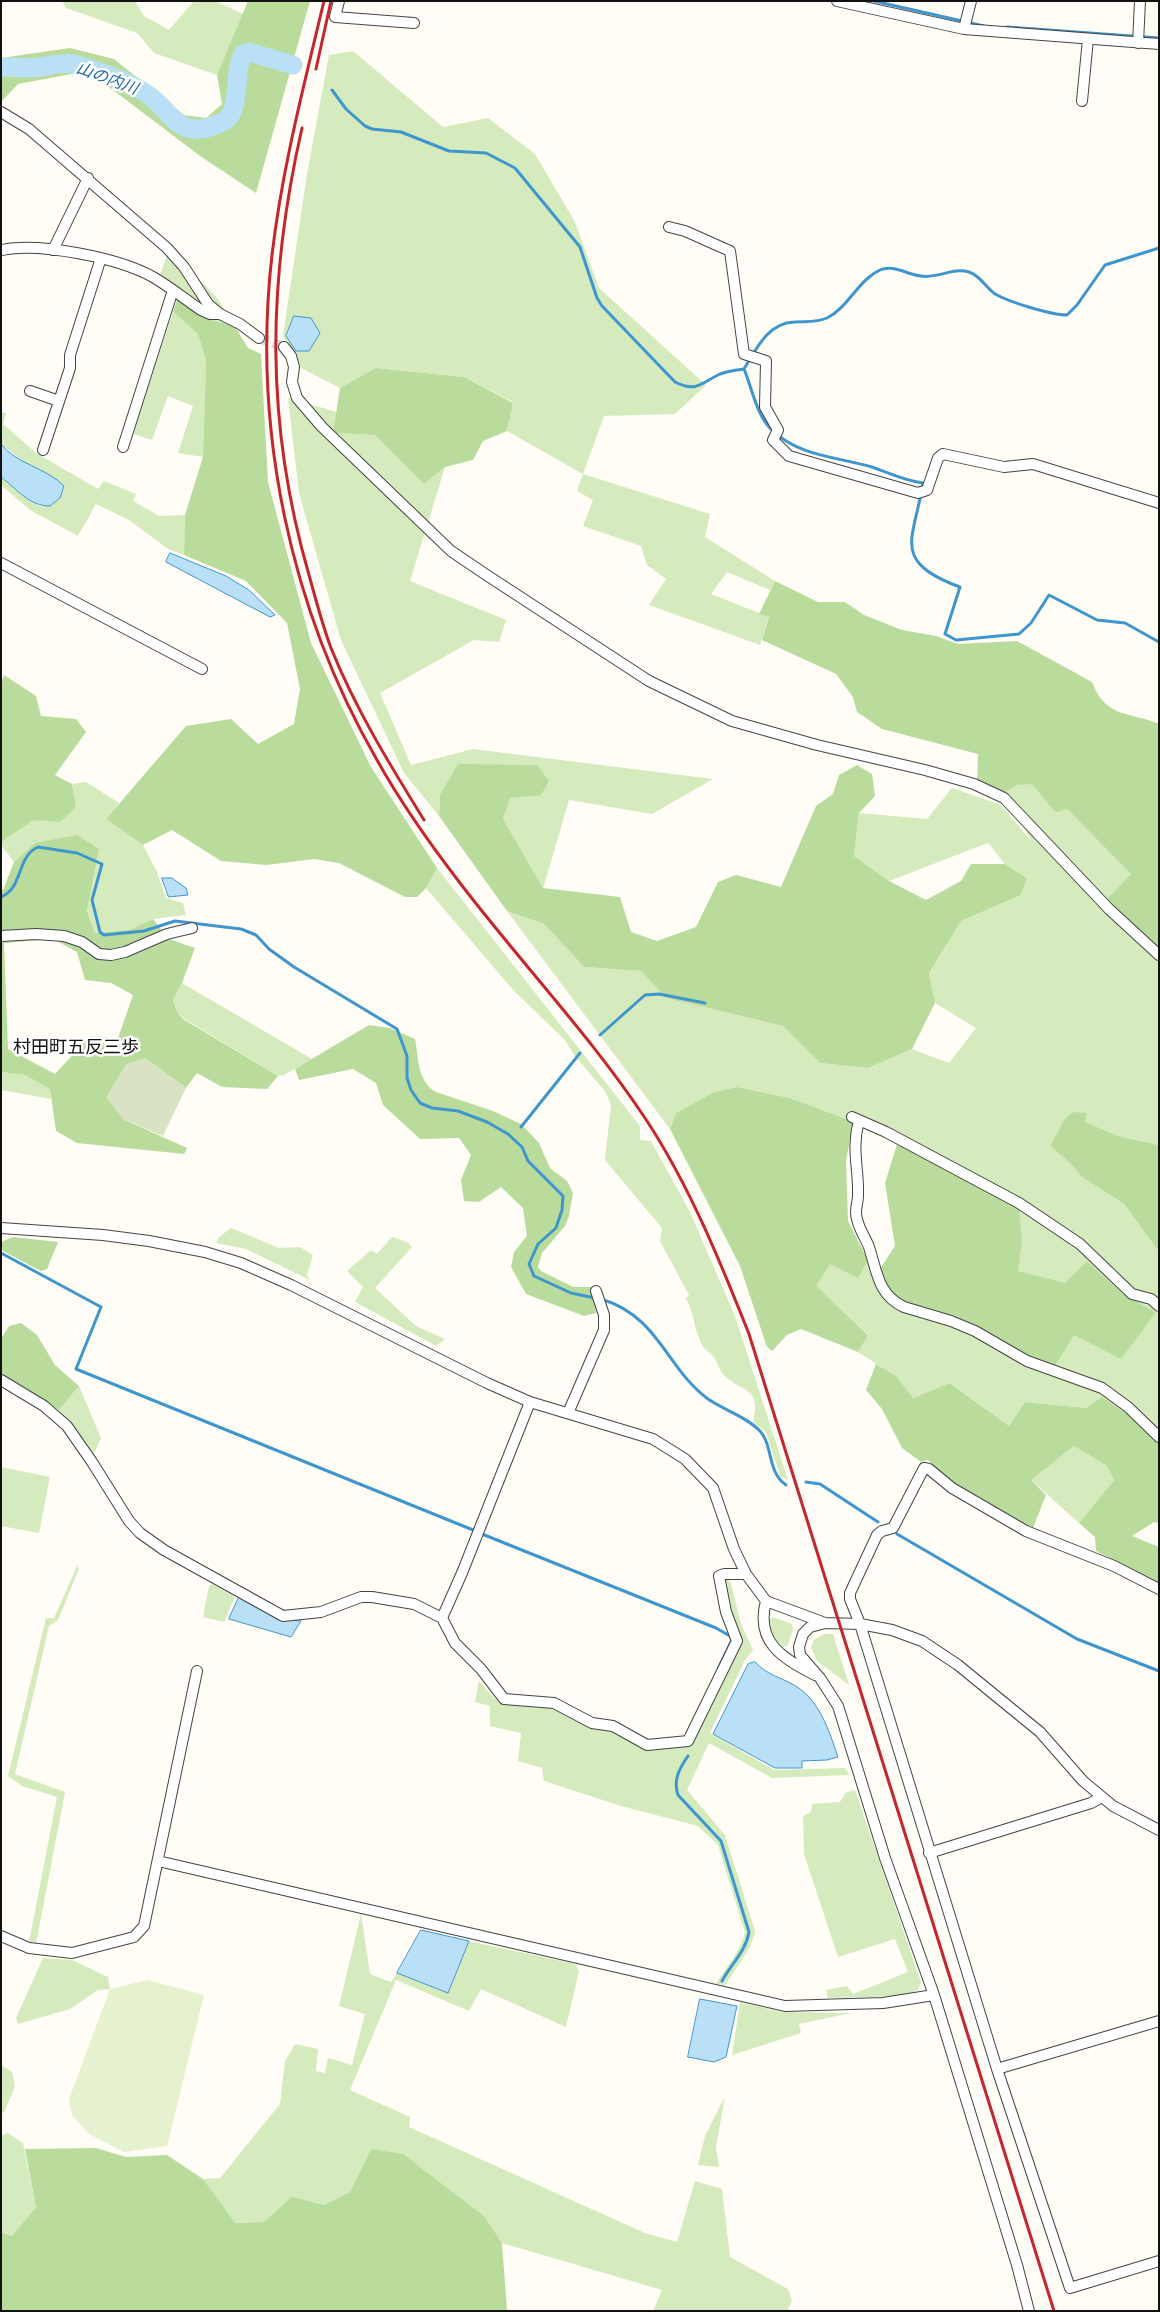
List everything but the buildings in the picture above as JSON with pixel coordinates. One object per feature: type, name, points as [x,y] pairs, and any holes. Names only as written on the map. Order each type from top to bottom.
[{"type":"street","points":[[339,1],[335,17],[414,23]]},
{"type":"street","points":[[837,1],[964,29],[1159,44]]},
{"type":"street","points":[[964,29],[971,1]]},
{"type":"street","points":[[1138,43],[1140,1]]},
{"type":"street","points":[[1082,101],[1088,39]]},
{"type":"street","points":[[1,112],[29,129],[167,248],[184,267],[208,304],[220,314],[240,324],[259,338]]},
{"type":"street","points":[[53,250],[88,178]]},
{"type":"street","points":[[669,227],[685,231],[730,251],[744,354],[766,361],[765,407],[778,430],[773,440],[789,456],[922,491],[938,458],[943,454],[1004,467],[1033,464],[1159,503]]},
{"type":"street","points":[[2,250],[53,250],[101,258],[130,266],[153,277],[201,310],[210,314],[220,314]]},
{"type":"street","points":[[43,450],[70,368],[70,355],[101,258]]},
{"type":"street","points":[[123,447],[173,290]]},
{"type":"street","points":[[284,347],[291,356],[294,367],[292,382],[297,398],[322,427],[451,551],[649,681],[732,721],[817,745],[925,770],[974,784],[1004,798],[1108,909],[1159,955]]},
{"type":"street","points":[[30,390],[59,401]]},
{"type":"street","points":[[1,563],[202,668]]},
{"type":"street","points":[[1,936],[36,934],[64,936],[82,942],[99,954],[111,955],[125,952],[167,934],[192,928]]},
{"type":"street","points":[[1159,1306],[1151,1299],[1132,1294],[1080,1244],[1019,1203],[967,1173],[856,1119],[854,1140],[858,1197],[855,1207],[856,1218],[868,1246],[877,1278],[889,1298],[904,1307],[975,1331],[1027,1361],[1102,1388],[1128,1407],[1159,1437]]},
{"type":"street","points":[[1,1228],[103,1235],[149,1241],[205,1252],[241,1263],[291,1284],[487,1383],[530,1402],[654,1439],[685,1458],[713,1488],[734,1549],[746,1574],[766,1601],[825,1623]]},
{"type":"street","points":[[568,1413],[604,1330],[604,1315],[598,1304],[596,1291]]},
{"type":"street","points":[[1,1380],[44,1406],[67,1426],[129,1521],[140,1533],[172,1555],[274,1612],[288,1616],[309,1615],[361,1597],[414,1604],[442,1618],[455,1643],[481,1669],[504,1699],[544,1700],[554,1703],[592,1723],[613,1726],[647,1745],[685,1742],[688,1740],[737,1644],[726,1612],[720,1576],[724,1574],[746,1574]]},
{"type":"street","points":[[442,1618],[462,1573],[477,1530],[530,1402]]},
{"type":"street","points":[[1159,1589],[1114,1566],[1026,1531],[952,1488],[929,1469],[924,1468],[893,1528],[882,1531],[877,1535],[850,1593],[850,1599],[860,1624],[997,2069],[1070,2288],[1159,2261]]},
{"type":"street","points":[[766,1601],[762,1626],[772,1644],[792,1663],[820,1678]]},
{"type":"street","points":[[1029,2311],[1017,2265],[934,1995],[885,1858],[838,1706],[820,1678],[800,1655],[798,1647],[803,1634],[810,1626],[825,1623],[860,1624],[892,1630],[922,1641],[958,1665],[1040,1732],[1083,1781],[1102,1797],[1130,1816],[1159,1830]]},
{"type":"street","points":[[1,1936],[29,1948],[72,1953],[134,1937],[144,1926],[198,1671]]},
{"type":"street","points":[[930,1853],[1091,1803],[1102,1797]]},
{"type":"street","points":[[158,1861],[785,2006],[883,2003],[934,1995]]},
{"type":"street","points":[[997,2069],[1159,2021]]},
{"type":"green space","points":[[62,1],[135,1],[144,16],[169,30],[194,1],[215,1],[243,14],[217,75],[154,53],[137,33],[66,8]]},
{"type":"green space","points":[[248,1],[310,1],[256,193],[200,156],[88,71],[18,84],[1,102],[1,58],[70,48],[114,59],[184,115],[206,118],[222,104],[217,75]]},
{"type":"green space","points":[[353,51],[443,127],[488,118],[535,154],[575,222],[599,288],[706,385],[675,414],[604,416],[583,474],[507,431],[513,402],[464,377],[377,368],[340,388],[301,368],[283,336],[307,174],[329,55]]},
{"type":"green space","points":[[167,255],[213,294],[221,303],[234,325],[214,321],[178,297],[179,290],[160,275]]},
{"type":"green space","points":[[178,297],[214,321],[234,325],[248,348],[261,354],[268,482],[311,643],[371,767],[437,868],[426,888],[417,897],[405,897],[339,863],[314,859],[267,865],[221,861],[172,830],[143,845],[106,819],[186,726],[231,719],[258,744],[294,724],[300,689],[287,623],[246,581],[184,555],[185,515],[203,457],[206,361],[198,334],[173,312]]},
{"type":"green space","points":[[173,312],[198,334],[206,361],[203,457],[178,453],[193,406],[168,396],[152,440],[133,434]]},
{"type":"green space","points":[[376,368],[464,377],[513,403],[507,431],[483,441],[473,460],[445,467],[424,484],[375,435],[333,433],[340,388]]},
{"type":"green space","points":[[288,398],[337,412],[334,433],[375,435],[424,484],[445,467],[410,581],[506,620],[499,642],[474,640],[380,693],[411,765],[473,749],[713,779],[652,814],[569,800],[543,889],[503,819],[510,798],[440,795],[439,816],[404,773],[341,640],[299,493]]},
{"type":"green space","points":[[1,412],[6,413],[3,424],[36,453],[98,489],[104,481],[136,494],[133,501],[159,516],[185,515],[184,555],[168,549],[129,520],[96,504],[78,536],[30,510],[1,485],[1,477],[39,506],[50,506],[60,498],[26,463],[1,444]]},
{"type":"green space","points":[[583,474],[710,514],[705,537],[775,581],[770,590],[727,572],[711,594],[769,617],[760,645],[649,605],[666,579],[647,565],[641,546],[583,526],[593,500],[577,491]]},
{"type":"green space","points":[[775,581],[818,602],[845,602],[864,615],[902,630],[936,636],[958,644],[1017,641],[1092,682],[1098,694],[1111,708],[1159,724],[1159,948],[1107,899],[1131,874],[1067,809],[1056,813],[1032,784],[1017,785],[1004,793],[977,782],[978,754],[882,729],[857,712],[853,697],[836,674],[762,640],[769,617],[759,614]]},
{"type":"green space","points":[[4,675],[36,696],[41,716],[76,719],[86,732],[55,775],[72,784],[76,807],[60,822],[34,820],[1,842],[1,684]]},
{"type":"green space","points":[[458,764],[537,765],[549,781],[541,795],[510,798],[503,819],[543,888],[620,897],[631,932],[657,941],[696,927],[718,882],[736,875],[781,887],[816,806],[833,794],[839,775],[857,765],[872,774],[875,796],[859,813],[854,856],[889,881],[926,900],[961,881],[971,864],[1005,864],[1027,878],[1021,895],[961,921],[929,973],[935,1003],[912,1049],[868,1068],[820,1063],[783,1026],[666,998],[641,971],[584,967],[544,924],[507,911],[439,816],[440,795]]},
{"type":"green space","points":[[86,782],[119,803],[106,819],[143,845],[157,872],[166,898],[183,903],[186,915],[153,919],[129,930],[95,933],[87,911],[99,849],[35,843],[14,862],[1,845],[1,842],[34,820],[76,807],[72,784]]},
{"type":"green space","points":[[1033,783],[1056,813],[1067,809],[1131,874],[1107,899],[1159,948],[1159,1145],[1118,1136],[1084,1122],[1087,1113],[1050,1146],[1071,1164],[1082,1177],[1124,1204],[1159,1252],[1159,1443],[1145,1427],[1087,1408],[1025,1402],[1009,1426],[951,1383],[913,1398],[895,1376],[858,1352],[868,1334],[815,1286],[830,1264],[868,1260],[880,1269],[1074,1335],[1156,1312],[1124,1295],[1087,1261],[1065,1284],[1017,1271],[1022,1241],[898,1141],[790,1098],[737,1087],[714,1092],[676,1113],[670,1129],[507,911],[544,924],[584,967],[641,971],[666,998],[783,1026],[820,1063],[868,1068],[912,1049],[949,1063],[976,1028],[935,1003],[929,973],[961,921],[1021,895],[1027,878],[1005,864],[988,843],[889,881],[854,856],[859,813],[927,819],[952,788],[1001,805],[1032,842],[1004,793],[1017,785]]},
{"type":"green space","points":[[77,835],[99,849],[87,911],[95,933],[129,930],[153,919],[169,939],[195,948],[182,983],[173,1000],[177,1012],[183,1019],[278,1076],[267,1089],[222,1087],[197,1073],[186,1088],[145,1058],[123,1119],[187,1148],[184,1154],[77,1143],[56,1131],[50,1089],[25,1075],[1,1072],[1,889],[3,890],[14,862],[35,843]],"holes":[[[53,939],[77,952],[85,980],[111,983],[133,995],[118,1038],[90,1036],[55,1074],[8,1049],[4,943]]]},
{"type":"green space","points":[[437,868],[640,1126],[640,1140],[651,1141],[690,1212],[735,1316],[788,1480],[780,1476],[766,1432],[753,1422],[755,1403],[753,1397],[724,1376],[713,1356],[704,1348],[701,1342],[686,1298],[689,1295],[660,1241],[662,1228],[605,1160],[611,1105],[605,1091],[575,1056],[564,1039],[514,991],[426,888]]},
{"type":"green space","points":[[182,983],[312,1059],[284,1075],[278,1076],[183,1018],[177,1012],[173,1000]]},
{"type":"green space","points":[[369,1025],[390,1028],[415,1039],[422,1076],[425,1082],[436,1092],[493,1111],[521,1124],[539,1143],[550,1168],[567,1181],[573,1193],[569,1216],[565,1226],[542,1253],[538,1267],[541,1271],[573,1287],[593,1287],[596,1313],[584,1316],[526,1294],[511,1267],[514,1252],[527,1236],[523,1208],[501,1187],[479,1202],[464,1201],[461,1180],[471,1155],[459,1138],[420,1139],[383,1105],[376,1083],[353,1069],[299,1080],[295,1069]]},
{"type":"green space","points":[[145,1058],[186,1088],[163,1136],[123,1119],[106,1097],[126,1064]]},
{"type":"green space","points":[[1,1072],[25,1075],[50,1089],[51,1099],[1,1090]]},
{"type":"green space","points":[[737,1087],[790,1098],[853,1122],[846,1161],[848,1221],[868,1260],[858,1278],[830,1264],[816,1286],[868,1335],[858,1352],[801,1329],[787,1335],[772,1351],[767,1347],[740,1266],[670,1129],[676,1113],[714,1092]]},
{"type":"green space","points":[[1073,1112],[1087,1113],[1085,1122],[1118,1136],[1159,1145],[1159,1252],[1124,1204],[1082,1177],[1071,1164],[1050,1146],[1065,1119]]},
{"type":"green space","points":[[898,1141],[1019,1208],[1022,1241],[1018,1271],[1065,1283],[1087,1261],[1124,1295],[1156,1312],[1121,1359],[1074,1335],[1054,1367],[904,1303],[888,1290],[880,1269],[895,1246],[885,1183]]},
{"type":"green space","points":[[231,1228],[279,1248],[300,1247],[313,1255],[307,1275],[310,1280],[246,1249],[216,1243],[219,1237]]},
{"type":"green space","points":[[13,1237],[58,1242],[47,1269],[41,1271],[3,1251],[1,1242]]},
{"type":"green space","points":[[392,1237],[407,1242],[412,1247],[375,1288],[416,1326],[445,1339],[436,1346],[355,1302],[363,1287],[347,1271],[371,1250],[377,1254]]},
{"type":"green space","points":[[21,1323],[37,1335],[55,1365],[79,1386],[59,1410],[1,1377],[1,1339],[9,1326]]},
{"type":"green space","points":[[876,1364],[896,1376],[913,1398],[950,1383],[1009,1426],[1025,1402],[1087,1408],[1102,1397],[1145,1427],[1159,1443],[1159,1523],[1154,1522],[1132,1536],[1159,1547],[1159,1582],[1096,1551],[1095,1537],[1079,1523],[1114,1480],[1107,1466],[1074,1446],[1031,1480],[1046,1495],[1033,1528],[955,1486],[928,1460],[921,1462],[902,1448],[882,1409],[866,1390]]},
{"type":"green space","points":[[79,1386],[101,1438],[93,1456],[59,1410]]},
{"type":"green space","points":[[1074,1446],[1107,1466],[1114,1480],[1079,1523],[1031,1480]]},
{"type":"green space","points":[[1,1467],[50,1477],[39,1533],[1,1526]]},
{"type":"green space","points":[[77,1566],[79,1569],[58,1620],[49,1626],[15,1774],[65,1792],[36,1944],[29,1942],[57,1797],[22,1786],[8,1776],[46,1618],[54,1618]]},
{"type":"green space","points":[[727,1579],[731,1583],[740,1621],[753,1650],[745,1660],[710,1733],[774,1770],[844,1768],[850,1775],[772,1778],[709,1743],[687,1790],[725,1835],[755,1931],[751,1944],[726,1985],[716,1984],[736,1953],[745,1933],[718,1845],[698,1826],[621,1806],[544,1781],[542,1768],[518,1761],[521,1733],[490,1726],[490,1706],[475,1702],[479,1681],[500,1704],[555,1709],[591,1729],[611,1730],[645,1749],[690,1745],[742,1641],[733,1625],[723,1583]]},
{"type":"green space","points":[[212,1584],[235,1597],[224,1622],[203,1617],[209,1586]]},
{"type":"green space","points":[[773,1617],[792,1624],[793,1629],[788,1645],[783,1647],[773,1637],[767,1621]]},
{"type":"green space","points":[[824,1634],[833,1634],[849,1685],[817,1661],[811,1647],[814,1640]]},
{"type":"green space","points":[[855,1790],[921,1982],[918,1990],[908,1996],[828,1998],[826,1990],[847,1986],[853,1994],[908,1972],[895,1939],[838,1957],[804,1854],[803,1816],[811,1812],[812,1804],[840,1802],[845,1793]]},
{"type":"green space","points":[[361,1914],[370,1974],[391,1982],[397,1973],[448,1993],[469,1941],[575,1964],[579,1971],[566,2027],[481,1989],[469,2011],[396,1980],[350,2090],[410,2117],[409,2127],[645,2233],[677,2242],[695,2181],[722,2189],[730,2257],[788,2289],[792,2301],[787,2311],[653,2311],[662,2290],[502,2243],[485,2217],[371,2149],[350,2192],[324,2205],[292,2198],[264,2222],[234,2223],[203,2179],[220,2178],[280,2104],[285,2061],[295,2044],[318,2049],[316,2071],[325,2073],[328,2058],[352,2065],[365,2014],[339,2006]]},
{"type":"green space","points":[[43,1958],[72,1960],[108,1977],[110,1989],[98,1990],[70,2009],[18,2024],[16,2018]]},
{"type":"green space","points":[[148,1980],[204,1995],[167,2146],[124,2152],[89,2134],[72,2115],[69,2099],[110,1989]]},
{"type":"green space","points":[[740,2002],[781,2012],[851,2013],[799,2024],[801,2033],[732,2055]]},
{"type":"green space","points":[[1,2065],[12,2072],[15,2086],[4,2113],[1,2110]]},
{"type":"green space","points":[[725,2096],[716,2147],[719,2167],[698,2165],[705,2136]]},
{"type":"green space","points":[[8,2133],[23,2143],[36,2207],[12,2236],[1,2232],[1,2136]]},
{"type":"green space","points":[[96,2148],[126,2157],[167,2155],[203,2179],[235,2223],[264,2222],[292,2197],[324,2205],[350,2192],[371,2149],[403,2154],[485,2217],[502,2243],[507,2311],[1,2311],[1,2232],[12,2236],[36,2207],[25,2149]]},
{"type":"water","points":[[294,316],[311,318],[320,333],[309,351],[296,351],[286,336]]},
{"type":"water","points":[[1,444],[7,451],[49,475],[64,486],[60,498],[50,506],[36,503],[29,500],[1,477]]},
{"type":"water","points":[[170,553],[226,576],[249,590],[275,615],[270,617],[166,562]]},
{"type":"water","points":[[162,878],[172,878],[186,888],[188,895],[169,897]]},
{"type":"water","points":[[239,1597],[277,1619],[301,1621],[291,1637],[229,1619]]},
{"type":"water","points":[[755,1662],[769,1673],[794,1685],[811,1699],[822,1717],[838,1757],[827,1760],[802,1761],[802,1768],[775,1768],[713,1734],[748,1664]]},
{"type":"water","points":[[421,1930],[469,1941],[448,1993],[397,1973]]},
{"type":"water","points":[[700,1999],[737,2006],[726,2057],[714,2062],[688,2057]]},
{"type":"waterway","points":[[874,1],[984,26]]},
{"type":"waterway","points":[[1007,27],[1159,38]]},
{"type":"waterway","name":"山の内川","points":[[1,67],[30,68],[65,64],[89,69],[140,89],[173,119],[187,128],[196,129],[219,124],[227,119],[231,113],[236,98],[238,70],[243,54],[249,52],[293,65]]},
{"type":"waterway","points":[[332,90],[346,109],[365,126],[372,129],[401,132],[449,151],[486,153],[515,168],[580,247],[597,298],[602,306],[675,382],[694,387],[723,373],[744,369]]},
{"type":"waterway","points":[[744,369],[753,353],[770,332],[785,323],[815,321],[827,318],[841,308],[865,280],[885,268],[927,276],[957,271],[969,272],[977,276],[995,294],[1001,297],[1041,310],[1067,315],[1077,305],[1105,265],[1159,248]]},
{"type":"waterway","points":[[744,369],[761,415],[770,428],[780,437],[805,450],[872,467],[903,479],[923,483],[912,534],[912,547],[915,558],[923,568],[960,587],[945,634],[956,640],[1019,634],[1031,623],[1049,595],[1097,620],[1125,623],[1159,642]]},
{"type":"waterway","points":[[1,897],[13,886],[26,858],[38,847],[77,853],[102,864],[92,900],[100,932],[104,935],[144,931],[175,921],[241,929],[256,935],[269,949],[294,967],[397,1029],[407,1056],[407,1078],[411,1090],[420,1103],[432,1108],[458,1111],[487,1122],[508,1134],[522,1147],[528,1161],[563,1196],[562,1210],[556,1228],[538,1244],[529,1264],[534,1276],[571,1293],[595,1298]]},
{"type":"waterway","points":[[600,1035],[645,995],[659,994],[705,1003]]},
{"type":"waterway","points":[[521,1127],[580,1053]]},
{"type":"waterway","points":[[1,1253],[101,1307],[76,1369],[473,1530]]},
{"type":"waterway","points":[[601,1299],[621,1307],[637,1318],[649,1330],[693,1386],[708,1399],[749,1422],[760,1431],[767,1444],[776,1473],[786,1485]]},
{"type":"waterway","points":[[806,1482],[820,1484],[878,1522]]},
{"type":"waterway","points":[[482,1534],[716,1628],[730,1636],[732,1640],[718,1669]]},
{"type":"waterway","points":[[897,1534],[1077,1639],[1159,1671]]},
{"type":"waterway","points":[[688,1756],[678,1775],[676,1784],[678,1795],[721,1841],[749,1932],[742,1951],[722,1981]]},
{"type":"tunnel","points":[[259,338],[284,347]]},
{"type":"railway","points":[[324,1],[294,127],[276,223],[267,320],[268,386],[273,451],[284,516],[300,579],[321,642],[347,702],[396,792],[460,883],[603,1059],[647,1121],[691,1198],[715,1252],[749,1334],[1054,2311]]},
{"type":"railway","points":[[316,69],[331,1]]},
{"type":"railway","points":[[302,128],[290,185],[277,297],[278,407],[284,463],[309,575],[331,648],[362,714],[424,820]]},
{"type":"district","name":"村田町五反三歩","points":[[76,1048]]}]
